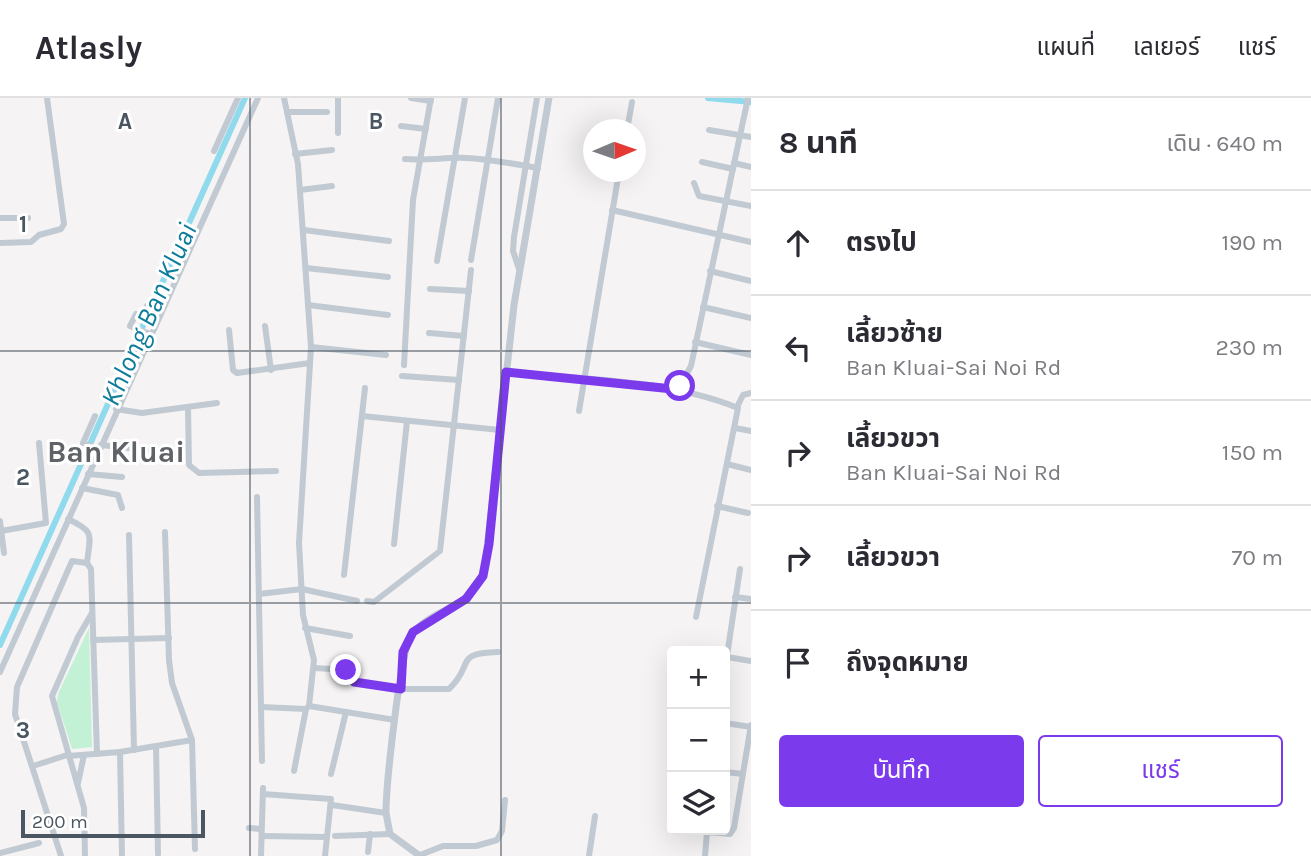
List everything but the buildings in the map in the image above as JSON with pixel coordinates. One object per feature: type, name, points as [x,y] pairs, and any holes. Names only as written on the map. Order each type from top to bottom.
[{"type":"street","points":[[0,243],[32,242],[47,232],[61,229],[64,224],[47,98]]},
{"type":"street","points":[[214,151],[238,98]]},
{"type":"street","points":[[0,673],[98,447],[258,98]]},
{"type":"street","points":[[284,98],[300,190],[311,347],[299,543],[305,628],[315,668],[294,771]]},
{"type":"street","points":[[338,98],[338,133]]},
{"type":"street","points":[[404,365],[413,200],[431,99],[411,98]]},
{"type":"street","points":[[437,261],[465,98]]},
{"type":"street","points":[[471,260],[498,98]]},
{"type":"street","points":[[519,269],[513,251],[537,98]]},
{"type":"street","points":[[390,834],[386,813],[403,652],[413,632],[466,599],[483,576],[489,544],[519,269],[549,98]]},
{"type":"street","points":[[673,389],[684,379],[695,342],[740,135],[748,114],[747,101]]},
{"type":"street","points":[[629,119],[632,102]]},
{"type":"street","points":[[287,112],[327,112]]},
{"type":"street","points":[[401,126],[426,129]]},
{"type":"street","points":[[709,130],[751,137]]},
{"type":"street","points":[[295,154],[332,150]]},
{"type":"street","points":[[405,159],[488,159],[537,168]]},
{"type":"street","points":[[702,162],[751,167]]},
{"type":"street","points":[[579,411],[582,379],[617,182]]},
{"type":"street","points":[[694,183],[699,196],[751,206]]},
{"type":"street","points":[[300,190],[332,187]]},
{"type":"street","points":[[612,210],[751,242]]},
{"type":"street","points":[[0,218],[28,218]]},
{"type":"street","points":[[304,230],[389,241]]},
{"type":"street","points":[[306,268],[388,277]]},
{"type":"street","points":[[367,601],[374,602],[439,553],[471,270]]},
{"type":"street","points":[[710,271],[751,281]]},
{"type":"street","points":[[430,289],[469,291]]},
{"type":"street","points":[[309,305],[388,315]]},
{"type":"street","points":[[149,307],[159,312]]},
{"type":"street","points":[[703,307],[751,318]]},
{"type":"street","points":[[136,314],[130,324],[149,334]]},
{"type":"street","points":[[265,326],[271,370]]},
{"type":"street","points":[[229,330],[234,372],[271,370],[310,363]]},
{"type":"street","points":[[429,333],[464,336]]},
{"type":"street","points":[[695,342],[751,355]]},
{"type":"street","points":[[311,347],[386,355]]},
{"type":"street","points":[[506,372],[673,389],[737,407]]},
{"type":"street","points":[[402,376],[459,380]]},
{"type":"street","points":[[344,575],[365,388]]},
{"type":"street","points":[[696,617],[737,407],[743,395],[751,393]]},
{"type":"street","points":[[117,410],[142,413],[217,403]]},
{"type":"street","points":[[188,407],[187,454],[193,468],[200,472],[276,471]]},
{"type":"street","points":[[95,416],[84,439],[85,445],[174,453]]},
{"type":"street","points":[[362,416],[500,430]]},
{"type":"street","points":[[394,544],[407,421]]},
{"type":"street","points":[[735,428],[751,431]]},
{"type":"street","points":[[1,531],[47,523],[39,443]]},
{"type":"street","points":[[727,464],[751,470]]},
{"type":"street","points":[[88,474],[122,477]]},
{"type":"street","points":[[82,488],[118,495],[122,508]]},
{"type":"street","points":[[257,497],[262,761]]},
{"type":"street","points":[[717,506],[748,513]]},
{"type":"street","points":[[68,519],[89,530],[87,563],[91,569],[97,754]]},
{"type":"street","points":[[0,521],[4,553]]},
{"type":"street","points":[[165,532],[172,683],[192,740],[195,849]]},
{"type":"street","points":[[129,535],[134,750]]},
{"type":"street","points":[[61,856],[15,714],[17,687],[72,561],[87,563]]},
{"type":"street","points":[[728,646],[740,569]]},
{"type":"street","points":[[259,594],[302,589],[358,601]]},
{"type":"street","points":[[735,597],[751,599]]},
{"type":"street","points":[[85,856],[83,808],[52,696],[78,637],[92,613]]},
{"type":"street","points":[[305,628],[350,636]]},
{"type":"street","points":[[93,640],[169,638]]},
{"type":"street","points":[[315,668],[346,670],[354,682],[401,689],[449,689],[459,680],[468,657],[473,653],[498,652]]},
{"type":"street","points":[[730,658],[751,662]]},
{"type":"street","points":[[261,707],[307,708],[395,720]]},
{"type":"street","points":[[331,774],[346,712]]},
{"type":"street","points":[[730,724],[751,726],[730,833]]},
{"type":"street","points":[[33,766],[67,755],[120,752],[192,740]]},
{"type":"street","points":[[156,746],[158,854]]},
{"type":"street","points":[[120,752],[122,856]]},
{"type":"street","points":[[77,784],[84,766],[84,755]]},
{"type":"street","points":[[730,773],[743,774]]},
{"type":"street","points":[[741,784],[751,786]]},
{"type":"street","points":[[261,856],[263,791],[329,798],[332,805],[331,837],[325,856]]},
{"type":"street","points":[[248,828],[262,833],[331,837],[390,834],[420,855],[443,846],[476,846],[497,840],[502,831],[505,800]]},
{"type":"street","points":[[332,805],[386,813]]},
{"type":"street","points":[[589,856],[595,816]]},
{"type":"street","points":[[368,852],[370,834]]},
{"type":"street","points":[[702,835],[705,856]]},
{"type":"street","points":[[0,853],[39,843]]},
{"type":"green space","points":[[89,628],[92,747],[72,749],[57,702],[58,694]]},
{"type":"waterway","name":"Khlong Ban Kluai","points":[[0,645],[245,98]]},
{"type":"waterway","points":[[708,98],[751,102]]},
{"type":"district","name":"Ban Kluai","points":[[116,452]]},
{"type":"route","points":[[346,670],[354,682],[401,689],[403,652],[409,637],[425,623],[466,599],[479,584],[489,544],[506,372],[673,389],[680,386]]}]
